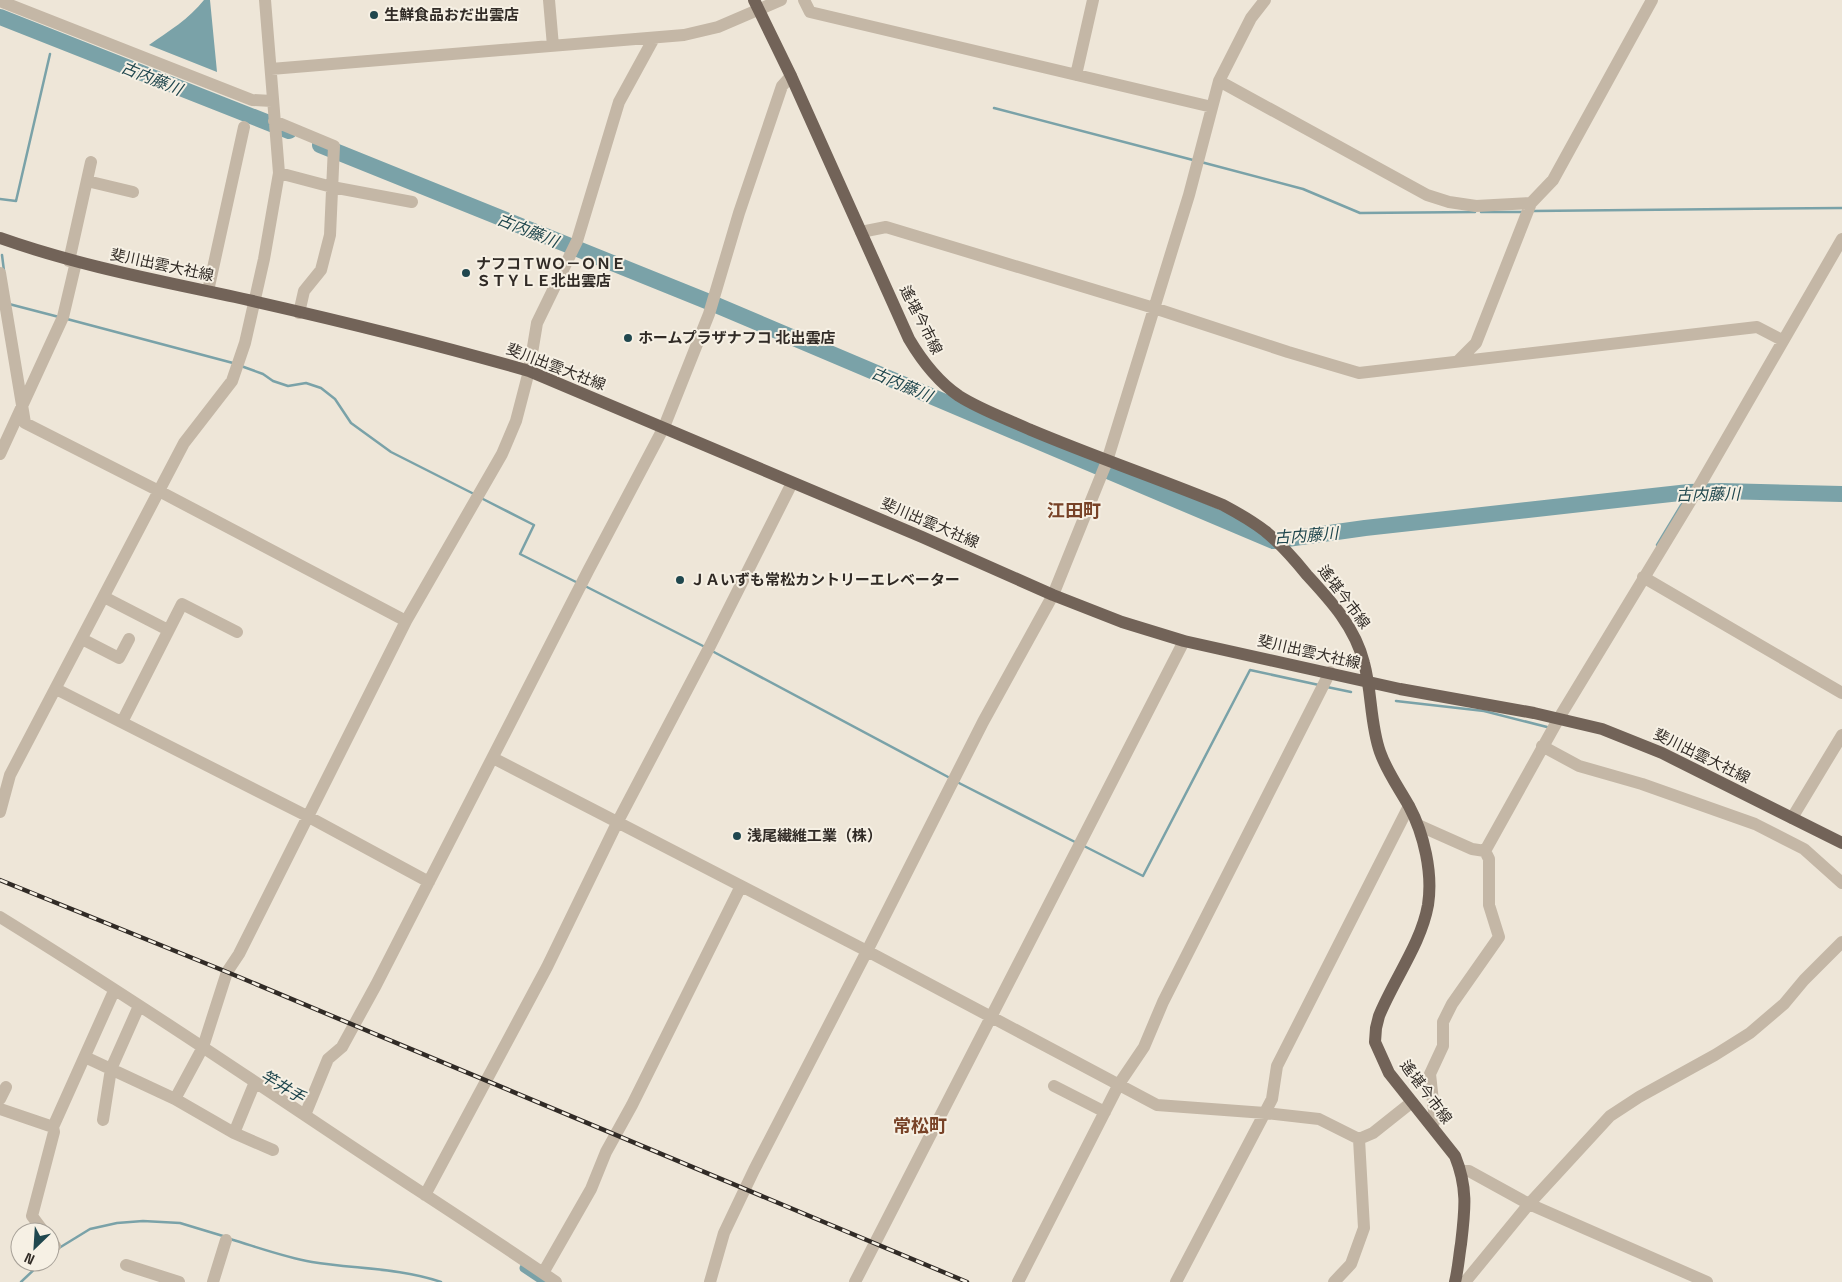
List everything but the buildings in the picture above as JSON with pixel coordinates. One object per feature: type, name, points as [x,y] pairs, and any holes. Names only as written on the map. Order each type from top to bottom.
[{"type":"main road","name":"遙堪今市線","points":[[756,5],[791,76],[909,339],[923,362],[938,379],[959,396],[980,407],[1107,461],[1223,505],[1265,531],[1282,546],[1347,623],[1359,644],[1369,682],[1380,751],[1388,771],[1418,825],[1427,859],[1429,883],[1428,905],[1421,927],[1387,997],[1376,1028],[1376,1042],[1389,1072],[1455,1156],[1461,1171],[1466,1206],[1455,1282]]},
{"type":"main road","name":"斐川出雲大社線","points":[[1,240],[73,262],[254,302],[470,354],[528,371],[664,427],[1054,595],[1122,622],[1184,641],[1369,682],[1558,718],[1602,729],[1662,753],[1842,843]]},
{"type":"street","points":[[0,812],[10,775],[184,443],[232,380],[246,343],[264,259],[279,174],[265,0]]},
{"type":"street","points":[[549,0],[553,46]]},
{"type":"street","points":[[271,69],[684,35],[718,27],[756,5],[781,0]]},
{"type":"street","points":[[804,0],[810,12],[1212,107]]},
{"type":"street","points":[[1076,75],[1093,0]]},
{"type":"street","points":[[710,1282],[724,1233],[754,1170],[983,722],[1054,595],[1107,461],[1189,195],[1219,81],[1252,18],[1265,0]]},
{"type":"street","points":[[1458,361],[1476,343],[1531,203],[1553,180],[1652,0]]},
{"type":"street","points":[[0,1],[252,100],[272,101]]},
{"type":"street","points":[[175,1099],[202,1047],[227,972],[239,954],[406,621],[502,454],[516,421],[537,323],[577,241],[619,102],[654,38]]},
{"type":"street","points":[[305,1115],[328,1059],[342,1047],[352,1029],[430,882],[588,570],[664,427],[709,314],[739,213],[782,86],[791,76]]},
{"type":"street","points":[[1219,81],[1427,195],[1449,202],[1476,206],[1531,203]]},
{"type":"street","points":[[274,121],[334,146],[330,236],[321,270],[304,291],[299,313]]},
{"type":"street","points":[[208,292],[244,127]]},
{"type":"street","points":[[0,454],[63,317],[91,162]]},
{"type":"street","points":[[279,174],[332,187],[412,202]]},
{"type":"street","points":[[87,181],[133,192]]},
{"type":"street","points":[[861,232],[886,227],[1360,373],[1757,326],[1782,340]]},
{"type":"street","points":[[1485,851],[1558,718],[1693,497],[1842,239]]},
{"type":"street","points":[[0,273],[25,423],[406,621]]},
{"type":"street","points":[[425,1195],[548,967],[617,823],[710,646],[792,483]]},
{"type":"street","points":[[1643,577],[1842,693]]},
{"type":"street","points":[[104,597],[168,630]]},
{"type":"street","points":[[122,722],[182,604],[237,632]]},
{"type":"street","points":[[82,639],[120,658],[129,639]]},
{"type":"street","points":[[855,1282],[1184,641]]},
{"type":"street","points":[[1018,1282],[1119,1084],[1144,1047],[1163,1002],[1330,672]]},
{"type":"street","points":[[56,688],[307,816],[430,882]]},
{"type":"street","points":[[1792,818],[1842,735]]},
{"type":"street","points":[[1542,746],[1579,766],[1601,774],[1642,784],[1755,824],[1804,849],[1842,882]]},
{"type":"street","points":[[493,758],[1157,1105],[1319,1119],[1359,1139],[1373,1133],[1412,1102]]},
{"type":"street","points":[[1176,1282],[1266,1113],[1272,1099],[1277,1066],[1409,806]]},
{"type":"street","points":[[1418,825],[1472,848],[1485,851]]},
{"type":"street","points":[[1432,1126],[1435,1120],[1430,1074],[1443,1046],[1443,1022],[1452,1004],[1499,937],[1489,905],[1489,860],[1485,851]]},
{"type":"street","points":[[543,1273],[591,1189],[606,1152],[741,886]]},
{"type":"street","points":[[0,918],[72,962],[202,1047],[556,1282]]},
{"type":"street","points":[[1465,1282],[1529,1204],[1610,1116],[1639,1097],[1750,1034],[1784,1004],[1804,980],[1842,942]]},
{"type":"street","points":[[36,1222],[32,1216],[54,1132],[53,1127],[114,991]]},
{"type":"street","points":[[103,1120],[111,1069],[139,1006]]},
{"type":"street","points":[[85,1057],[175,1099],[234,1134],[273,1150]]},
{"type":"street","points":[[234,1134],[255,1082]]},
{"type":"street","points":[[1054,1086],[1104,1112]]},
{"type":"street","points":[[0,1099],[6,1087]]},
{"type":"street","points":[[0,1109],[53,1127]]},
{"type":"street","points":[[1334,1282],[1351,1264],[1364,1228],[1359,1139]]},
{"type":"street","points":[[1461,1171],[1469,1171],[1529,1204],[1707,1282]]},
{"type":"street","points":[[213,1282],[226,1240]]},
{"type":"street","points":[[126,1265],[179,1282]]},
{"type":"water","points":[[204,0],[210,0],[217,72],[149,45],[185,19]]},
{"type":"waterway","name":"古内藤川","points":[[0,17],[289,131]]},
{"type":"waterway","points":[[0,199],[16,201],[50,54]]},
{"type":"waterway","points":[[994,108],[1193,160]]},
{"type":"waterway","name":"古内藤川","points":[[320,145],[709,302],[1273,541],[1365,528],[1689,492],[1842,494]]},
{"type":"waterway","points":[[1201,162],[1303,189],[1360,213],[1475,212]]},
{"type":"waterway","points":[[1533,211],[1842,208]]},
{"type":"waterway","points":[[1481,212],[1523,212]]},
{"type":"waterway","points":[[2,255],[4,271]]},
{"type":"waterway","points":[[9,304],[59,317]]},
{"type":"waterway","points":[[67,319],[233,363]]},
{"type":"waterway","points":[[241,366],[288,386],[306,383],[321,388],[335,399],[351,423],[391,452],[474,494]]},
{"type":"waterway","points":[[1657,545],[1689,492]]},
{"type":"waterway","points":[[481,498],[534,525],[520,554],[578,583]]},
{"type":"waterway","points":[[585,586],[705,647]]},
{"type":"waterway","points":[[712,651],[950,778]]},
{"type":"waterway","points":[[1084,846],[1143,876],[1250,670],[1319,685]]},
{"type":"waterway","points":[[1327,687],[1351,692]]},
{"type":"waterway","points":[[1396,701],[1484,711],[1547,727]]},
{"type":"waterway","points":[[957,782],[1077,843]]},
{"type":"waterway","points":[[60,1247],[90,1229],[117,1223],[143,1221],[180,1223],[223,1236]]},
{"type":"waterway","points":[[230,1239],[302,1260],[394,1271],[441,1282]]},
{"type":"waterway","name":"竿井手","points":[[524,1268],[545,1282]]},
{"type":"waterway","points":[[21,1282],[32,1272]]},
{"type":"railway","points":[[0,880],[227,972],[967,1282]]},
{"type":"place","name":"生鮮食品おだ出雲店","points":[[374,15]]},
{"type":"place","name":"ナフコＴＷＯ－ＯＮＥ ＳＴＹＬＥ北出雲店","points":[[466,273]]},
{"type":"place","name":"ホームプラザナフコ 北出雲店","points":[[628,338]]},
{"type":"place","name":"ＪＡいずも常松カントリーエレベーター","points":[[680,580]]},
{"type":"place","name":"浅尾繊維工業（株）","points":[[737,836]]},
{"type":"district","name":"江田町","points":[[1074,511]]},
{"type":"district","name":"常松町","points":[[920,1126]]}]
